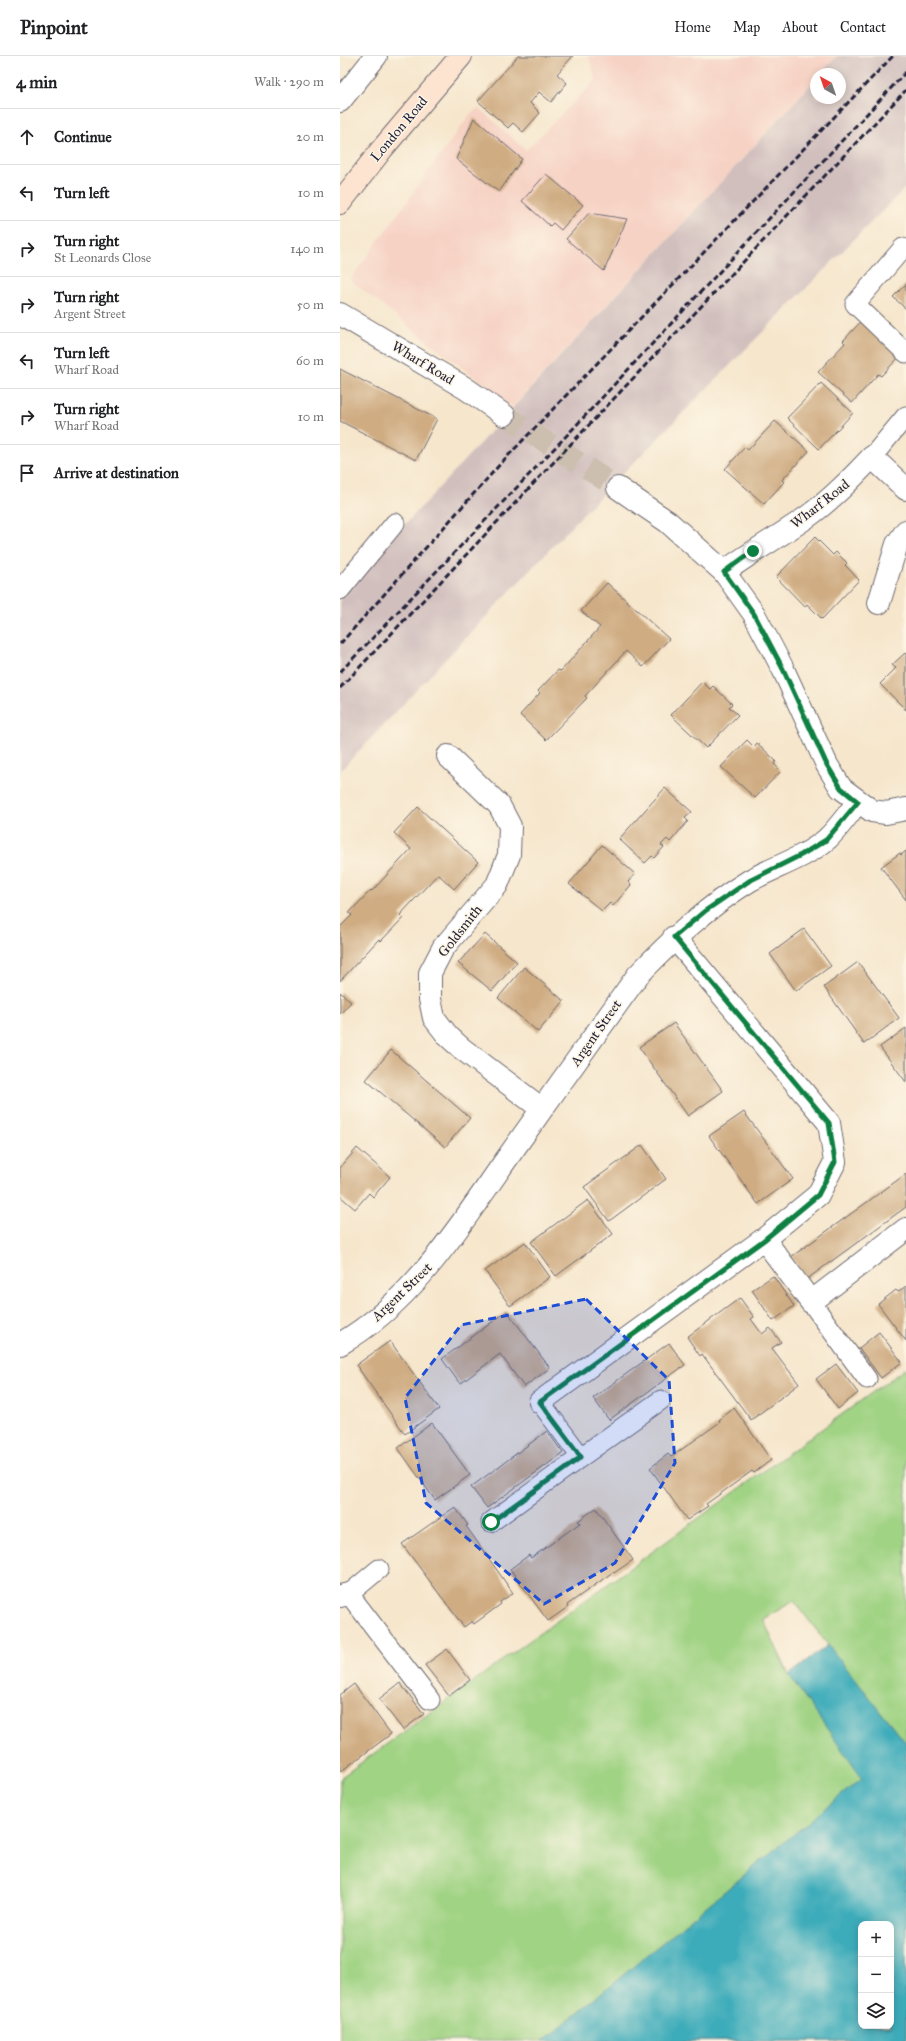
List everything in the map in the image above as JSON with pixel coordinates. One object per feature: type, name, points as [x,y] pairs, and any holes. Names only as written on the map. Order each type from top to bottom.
[{"type":"street","points":[[340,101],[376,56]]},
{"type":"street","name":"London Road","points":[[340,203],[382,149],[462,56]]},
{"type":"street","name":"Wharf Road","points":[[340,314],[465,388],[504,415]]},
{"type":"street","points":[[872,457],[906,489]]},
{"type":"street","name":"Wharf Road","points":[[724,572],[753,551],[807,517],[850,481],[872,457]]},
{"type":"street","points":[[618,488],[668,522],[724,572],[754,614],[780,662],[827,765],[841,788],[872,811],[886,813],[906,808]]},
{"type":"street","points":[[879,603],[897,544],[906,531]]},
{"type":"street","name":"Goldsmith","points":[[448,756],[499,805],[510,826],[509,855],[497,885],[443,948],[430,972],[430,1000],[434,1018],[448,1036],[461,1048],[542,1109]]},
{"type":"street","name":"Argent Street","points":[[340,1344],[354,1336],[387,1310],[434,1262],[638,975],[674,937],[705,911],[749,881],[801,855],[826,840],[858,802]]},
{"type":"street","points":[[540,1402],[764,1240],[818,1195],[835,1162],[829,1123],[674,937]]},
{"type":"street","points":[[764,1240],[811,1302],[906,1229]]},
{"type":"lane","points":[[903,248],[855,304],[906,353]]},
{"type":"lane","points":[[872,457],[906,416]]},
{"type":"lane","points":[[340,590],[395,524]]},
{"type":"lane","points":[[811,1302],[867,1379]]},
{"type":"lane","points":[[491,1522],[661,1400]]},
{"type":"lane","points":[[540,1402],[581,1457]]},
{"type":"lane","points":[[379,1569],[345,1595],[430,1700]]},
{"type":"highlighted area","points":[[586,1299],[669,1380],[675,1463],[615,1563],[544,1604],[426,1503],[405,1398],[461,1325]]},
{"type":"shaded area","points":[[588,56],[837,56],[826,68],[810,68],[810,85],[512,407],[350,280],[471,113],[479,108],[526,150],[596,80]]},
{"type":"shaded area","points":[[837,56],[906,56],[906,187],[583,514],[340,771],[340,595],[810,86],[810,104],[846,104],[846,68],[826,68]]},
{"type":"green space","points":[[906,1368],[906,2041],[340,2041],[340,1778]],"holes":[[[794,1601],[828,1645],[789,1675],[763,1619]]]},
{"type":"water","points":[[828,1645],[906,1743],[906,2041],[543,2041],[862,1778],[789,1675]]},
{"type":"building","points":[[518,56],[573,56],[557,74],[567,83],[551,102],[539,92],[530,103],[540,113],[523,132],[513,123],[508,128],[478,101]]},
{"type":"building","points":[[474,118],[522,159],[499,192],[456,159]]},
{"type":"building","points":[[546,174],[583,205],[561,230],[553,223],[550,226],[522,201]]},
{"type":"building","points":[[589,213],[627,219],[604,271],[566,239]]},
{"type":"building","points":[[906,284],[906,309],[893,297]]},
{"type":"building","points":[[863,319],[901,355],[881,376],[878,374],[852,403],[818,372],[845,343],[843,341]]},
{"type":"building","points":[[340,369],[437,419],[416,460],[340,421]]},
{"type":"building","points":[[821,383],[853,413],[819,449],[787,418]]},
{"type":"building","points":[[775,421],[809,451],[782,480],[784,482],[764,504],[725,469],[745,447],[748,450]]},
{"type":"building","points":[[815,537],[833,555],[836,552],[847,563],[845,565],[859,580],[822,619],[807,604],[805,607],[776,577]]},
{"type":"building","points":[[607,583],[669,639],[643,667],[626,651],[585,696],[587,698],[546,740],[520,715],[540,693],[538,691],[558,670],[561,671],[600,627],[581,611]]},
{"type":"building","points":[[905,653],[906,710],[880,684],[896,668],[892,665]]},
{"type":"building","points":[[702,682],[710,689],[713,686],[732,704],[729,707],[738,715],[706,748],[671,715]]},
{"type":"building","points":[[747,740],[754,747],[757,743],[776,761],[774,764],[781,771],[755,798],[721,767]]},
{"type":"building","points":[[665,788],[692,812],[685,818],[688,821],[670,842],[667,839],[661,845],[664,847],[654,858],[652,856],[645,863],[619,839]]},
{"type":"building","points":[[418,807],[478,862],[454,889],[438,874],[400,915],[403,918],[381,941],[379,939],[340,981],[340,927],[352,915],[349,913],[371,890],[372,891],[411,849],[394,833]]},
{"type":"building","points":[[602,845],[635,874],[628,882],[631,885],[613,906],[610,903],[602,911],[569,884]]},
{"type":"building","points":[[906,851],[906,900],[881,867],[900,853],[901,855]]},
{"type":"building","points":[[804,929],[831,966],[796,991],[770,954]]},
{"type":"building","points":[[485,934],[517,962],[492,991],[458,963]]},
{"type":"building","points":[[858,962],[899,1018],[864,1044],[824,987]]},
{"type":"building","points":[[524,967],[564,1001],[538,1032],[498,998]]},
{"type":"building","points":[[340,992],[351,1002],[340,1014]]},
{"type":"building","points":[[674,1023],[723,1091],[688,1116],[639,1047]]},
{"type":"building","points":[[906,1028],[906,1082],[880,1047]]},
{"type":"building","points":[[391,1050],[470,1118],[445,1147],[366,1080]]},
{"type":"building","points":[[744,1112],[793,1179],[758,1204],[709,1136]]},
{"type":"building","points":[[642,1145],[666,1179],[609,1221],[584,1187]]},
{"type":"building","points":[[357,1148],[390,1177],[373,1197],[369,1193],[355,1209],[340,1196],[340,1168]]},
{"type":"building","points":[[906,1174],[906,1207],[807,1279],[791,1257]]},
{"type":"building","points":[[588,1200],[613,1234],[556,1276],[531,1242]]},
{"type":"building","points":[[525,1242],[550,1277],[510,1306],[485,1271]]},
{"type":"building","points":[[773,1276],[794,1306],[773,1321],[752,1290]]},
{"type":"building","points":[[906,1286],[906,1341],[878,1304],[896,1290],[898,1292]]},
{"type":"building","points":[[740,1298],[754,1317],[751,1319],[762,1334],[770,1328],[781,1342],[772,1348],[799,1384],[751,1420],[702,1354],[700,1356],[687,1337]]},
{"type":"building","points":[[507,1311],[550,1368],[524,1387],[500,1354],[460,1384],[442,1359]]},
{"type":"building","points":[[879,1332],[902,1362],[881,1378],[859,1348]]},
{"type":"building","points":[[390,1341],[439,1409],[405,1434],[356,1365]]},
{"type":"building","points":[[669,1343],[685,1365],[609,1420],[593,1398]]},
{"type":"building","points":[[836,1364],[858,1393],[838,1409],[816,1379]]},
{"type":"building","points":[[734,1408],[771,1460],[754,1473],[752,1471],[706,1504],[708,1506],[687,1520],[650,1468],[668,1454],[671,1457],[720,1422],[719,1420]]},
{"type":"building","points":[[432,1423],[470,1475],[435,1500],[398,1448]]},
{"type":"building","points":[[547,1431],[563,1453],[487,1508],[471,1487]]},
{"type":"building","points":[[455,1507],[468,1525],[466,1526],[513,1593],[474,1624],[472,1621],[464,1627],[402,1544]]},
{"type":"building","points":[[596,1508],[633,1560],[614,1573],[613,1572],[567,1605],[568,1607],[548,1621],[510,1569],[529,1555],[531,1558],[580,1523],[578,1521]]},
{"type":"building","points":[[447,1649],[470,1680],[449,1696],[425,1665]]},
{"type":"building","points":[[400,1683],[424,1714],[403,1730],[379,1699]]},
{"type":"building","points":[[354,1684],[391,1734],[340,1772],[340,1695]]},
{"type":"tunnel","points":[[504,415],[618,488]]},
{"type":"railway","points":[[340,644],[502,462],[893,56]]},
{"type":"railway","points":[[340,672],[569,433],[906,72]]},
{"type":"railway","points":[[340,688],[906,90]]},
{"type":"route","points":[[491,1522],[581,1457],[540,1402],[764,1240],[818,1195],[835,1162],[829,1123],[674,937],[705,911],[749,881],[801,855],[826,840],[858,802],[841,788],[827,765],[783,669],[754,614],[724,572],[753,551]]}]
